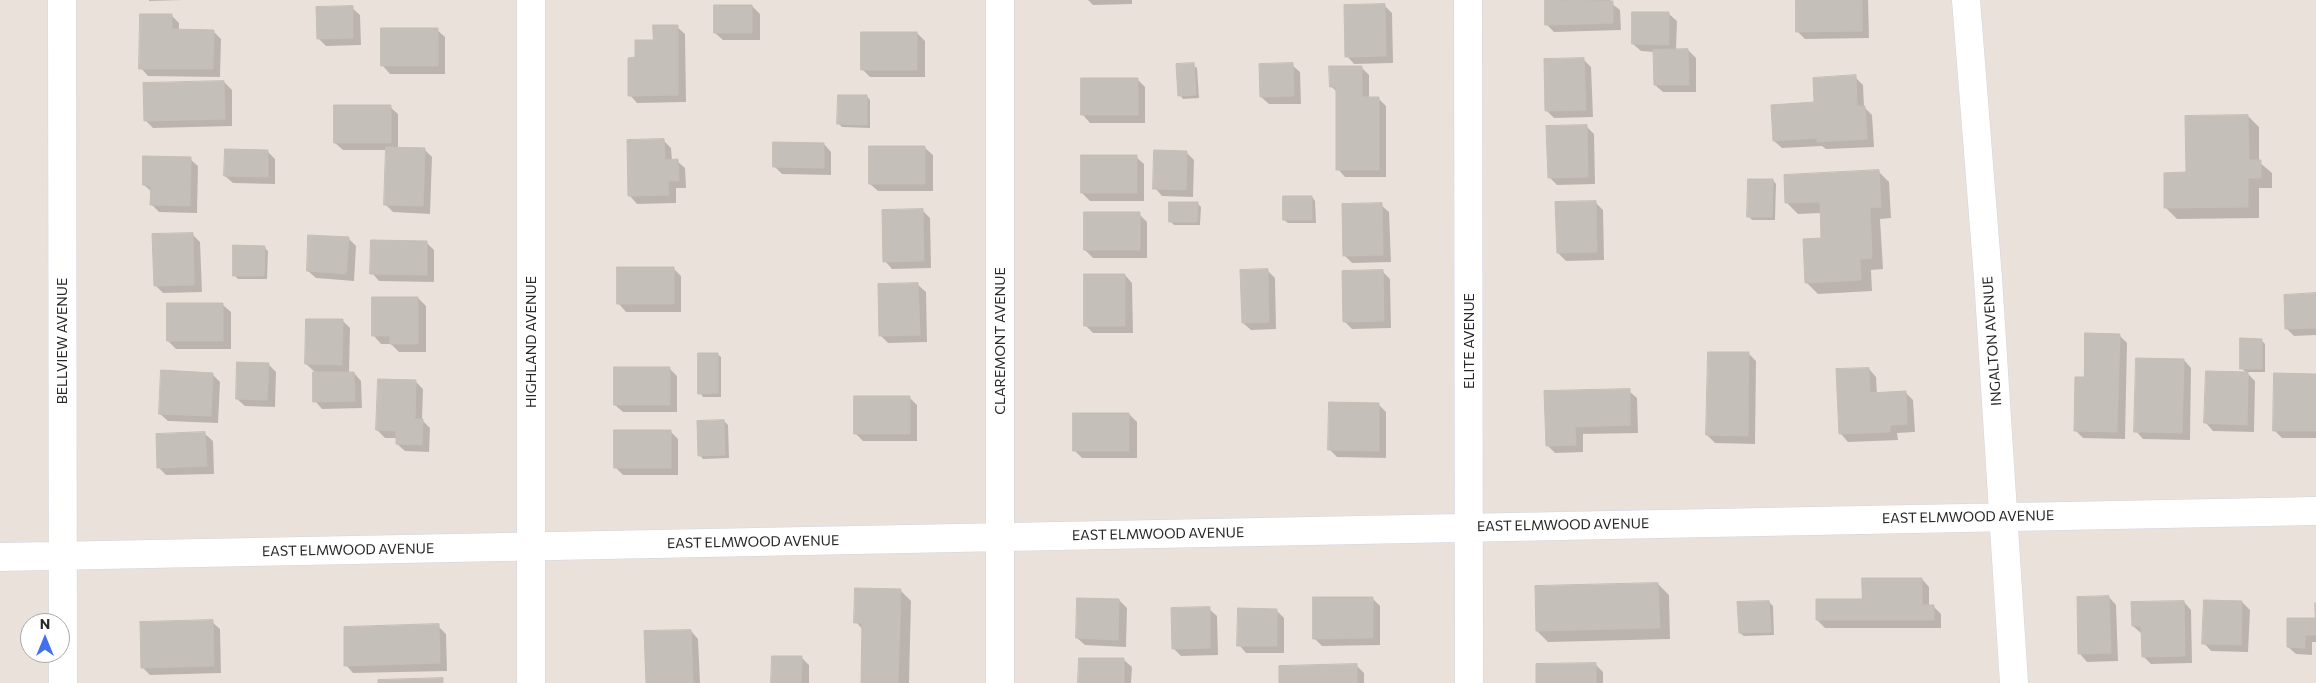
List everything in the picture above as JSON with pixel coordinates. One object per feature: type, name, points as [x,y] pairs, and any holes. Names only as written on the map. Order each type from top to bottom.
[{"type":"street","name":"BELLVIEW AVENUE","points":[[62,0],[63,683]]},
{"type":"street","name":"HIGHLAND AVENUE","points":[[531,0],[531,683]]},
{"type":"street","name":"CLAREMONT AVENUE","points":[[1000,0],[1000,683]]},
{"type":"street","name":"ELITE AVENUE","points":[[1468,0],[1469,683]]},
{"type":"street","name":"INGALTON AVENUE","points":[[1966,0],[1988,278],[2014,683]]},
{"type":"street","name":"EAST ELMWOOD AVENUE","points":[[0,557],[2316,511]]},
{"type":"building","points":[[1545,0],[1613,1],[1613,23],[1545,25]]},
{"type":"building","points":[[1796,0],[1862,0],[1862,31],[1796,32]]},
{"type":"building","points":[[1385,4],[1386,56],[1345,57],[1344,5]]},
{"type":"building","points":[[714,5],[752,5],[752,33],[714,33]]},
{"type":"building","points":[[353,6],[353,38],[317,39],[316,7]]},
{"type":"building","points":[[1632,12],[1669,12],[1669,45],[1632,44]]},
{"type":"building","points":[[140,14],[172,14],[172,29],[214,30],[213,69],[139,69]]},
{"type":"building","points":[[653,25],[678,25],[678,95],[628,96],[628,58],[635,57],[635,40],[653,40]]},
{"type":"building","points":[[381,28],[438,28],[438,66],[381,66]]},
{"type":"building","points":[[861,32],[917,32],[917,70],[861,70]]},
{"type":"building","points":[[1688,49],[1689,85],[1654,85],[1653,50]]},
{"type":"building","points":[[1584,58],[1586,110],[1545,111],[1544,59]]},
{"type":"building","points":[[1194,63],[1196,95],[1178,96],[1176,64]]},
{"type":"building","points":[[1293,63],[1294,96],[1260,97],[1259,64]]},
{"type":"building","points":[[1329,66],[1362,66],[1362,97],[1379,97],[1379,170],[1336,170],[1336,87],[1330,87]]},
{"type":"building","points":[[1856,75],[1857,106],[1865,106],[1867,139],[1817,142],[1817,138],[1773,141],[1771,105],[1814,102],[1813,78]]},
{"type":"building","points":[[1081,78],[1138,78],[1138,115],[1081,115]]},
{"type":"building","points":[[224,81],[225,119],[144,121],[143,83]]},
{"type":"building","points":[[838,95],[867,95],[867,125],[837,124]]},
{"type":"building","points":[[334,105],[391,105],[391,143],[334,143]]},
{"type":"building","points":[[2248,115],[2249,160],[2261,160],[2261,178],[2248,178],[2248,207],[2164,208],[2164,173],[2186,172],[2185,116]]},
{"type":"building","points":[[1587,125],[1588,177],[1548,178],[1546,126]]},
{"type":"building","points":[[664,139],[665,160],[678,159],[679,181],[668,181],[669,195],[628,196],[627,140]]},
{"type":"building","points":[[773,142],[824,143],[824,168],[773,167]]},
{"type":"building","points":[[869,146],[925,146],[925,184],[869,184]]},
{"type":"building","points":[[386,147],[425,148],[423,206],[384,205]]},
{"type":"building","points":[[225,149],[268,150],[268,177],[224,176]]},
{"type":"building","points":[[1154,150],[1187,151],[1186,190],[1153,189]]},
{"type":"building","points":[[1081,155],[1137,155],[1137,193],[1081,193]]},
{"type":"building","points":[[143,156],[191,157],[190,206],[150,205],[151,186],[143,185]]},
{"type":"building","points":[[1879,170],[1881,207],[1870,208],[1872,258],[1860,259],[1861,280],[1805,283],[1803,239],[1821,238],[1820,202],[1785,203],[1784,175]]},
{"type":"building","points":[[1748,179],[1773,179],[1772,217],[1747,217]]},
{"type":"building","points":[[1283,196],[1312,196],[1312,220],[1283,220]]},
{"type":"building","points":[[1596,201],[1597,252],[1557,253],[1555,202]]},
{"type":"building","points":[[1169,202],[1198,202],[1197,222],[1169,222]]},
{"type":"building","points":[[1382,203],[1383,255],[1343,256],[1342,204]]},
{"type":"building","points":[[923,209],[924,261],[883,262],[882,210]]},
{"type":"building","points":[[1084,212],[1140,212],[1140,250],[1084,250]]},
{"type":"building","points":[[193,233],[194,285],[154,286],[152,234]]},
{"type":"building","points":[[308,235],[349,237],[346,274],[307,271]]},
{"type":"building","points":[[371,240],[427,241],[427,275],[370,274]]},
{"type":"building","points":[[233,245],[265,246],[264,276],[233,276]]},
{"type":"building","points":[[617,267],[674,267],[674,304],[617,304]]},
{"type":"building","points":[[1268,269],[1269,322],[1242,323],[1240,270]]},
{"type":"building","points":[[1383,270],[1384,321],[1343,322],[1342,271]]},
{"type":"building","points":[[1084,274],[1125,274],[1125,326],[1084,326]]},
{"type":"building","points":[[918,283],[920,335],[879,336],[878,284]]},
{"type":"building","points":[[2316,293],[2316,328],[2285,329],[2284,295]]},
{"type":"building","points":[[372,297],[418,297],[418,344],[390,344],[390,336],[372,336]]},
{"type":"building","points":[[167,303],[223,303],[223,341],[167,341]]},
{"type":"building","points":[[306,319],[343,319],[342,365],[305,364]]},
{"type":"building","points":[[2085,333],[2120,334],[2117,432],[2074,431],[2075,377],[2084,377]]},
{"type":"building","points":[[2240,338],[2262,339],[2262,369],[2240,369]]},
{"type":"building","points":[[1708,352],[1749,352],[1748,436],[1706,435]]},
{"type":"building","points":[[698,353],[718,353],[718,393],[698,394]]},
{"type":"building","points":[[2136,358],[2184,359],[2182,433],[2134,432]]},
{"type":"building","points":[[237,362],[269,363],[267,400],[236,399]]},
{"type":"building","points":[[614,367],[670,367],[670,405],[614,405]]},
{"type":"building","points":[[1869,368],[1870,393],[1906,391],[1907,424],[1890,425],[1890,432],[1839,434],[1836,369]]},
{"type":"building","points":[[161,370],[213,373],[211,416],[159,414]]},
{"type":"building","points":[[2206,371],[2248,372],[2247,425],[2204,423]]},
{"type":"building","points":[[313,372],[354,372],[355,401],[313,402]]},
{"type":"building","points":[[2274,373],[2316,374],[2316,431],[2273,431]]},
{"type":"building","points":[[378,379],[416,380],[415,419],[423,419],[422,445],[396,444],[396,431],[376,430]]},
{"type":"building","points":[[1630,389],[1630,425],[1575,427],[1576,445],[1546,446],[1544,391]]},
{"type":"building","points":[[854,396],[910,396],[910,434],[854,434]]},
{"type":"building","points":[[1329,402],[1379,403],[1379,451],[1328,450]]},
{"type":"building","points":[[1073,413],[1129,413],[1129,451],[1073,451]]},
{"type":"building","points":[[724,420],[725,455],[698,456],[697,421]]},
{"type":"building","points":[[614,430],[671,430],[671,468],[614,468]]},
{"type":"building","points":[[205,432],[207,466],[157,468],[156,434]]},
{"type":"building","points":[[1862,578],[1922,578],[1922,605],[1934,605],[1934,620],[1816,620],[1816,599],[1862,599]]},
{"type":"building","points":[[1658,583],[1660,628],[1536,631],[1535,586]]},
{"type":"building","points":[[855,588],[901,589],[898,683],[861,683],[862,623],[854,623]]},
{"type":"building","points":[[2109,596],[2111,653],[2078,654],[2077,597]]},
{"type":"building","points":[[1313,597],[1373,597],[1373,638],[1313,639]]},
{"type":"building","points":[[1077,598],[1119,599],[1118,640],[1076,638]]},
{"type":"building","points":[[2204,600],[2242,601],[2241,645],[2202,644]]},
{"type":"building","points":[[1769,601],[1771,632],[1739,633],[1737,602]]},
{"type":"building","points":[[2184,601],[2185,656],[2142,657],[2141,626],[2132,626],[2131,602]]},
{"type":"building","points":[[2315,603],[2316,635],[2305,635],[2305,648],[2287,647],[2287,618],[2315,618]]},
{"type":"building","points":[[1210,607],[1210,648],[1172,649],[1171,608]]},
{"type":"building","points":[[1238,608],[1277,609],[1277,646],[1237,646]]},
{"type":"building","points":[[213,620],[214,666],[141,668],[140,622]]},
{"type":"building","points":[[439,624],[440,663],[344,666],[344,627]]},
{"type":"building","points":[[691,630],[693,683],[646,683],[644,631]]},
{"type":"building","points":[[772,656],[802,656],[801,683],[771,683]]},
{"type":"building","points":[[1079,658],[1124,658],[1124,683],[1078,683]]},
{"type":"building","points":[[1596,663],[1596,683],[1536,683],[1536,664]]},
{"type":"building","points":[[1357,664],[1357,683],[1279,683],[1279,666]]},
{"type":"building","points":[[443,678],[443,683],[378,683],[378,680]]}]
